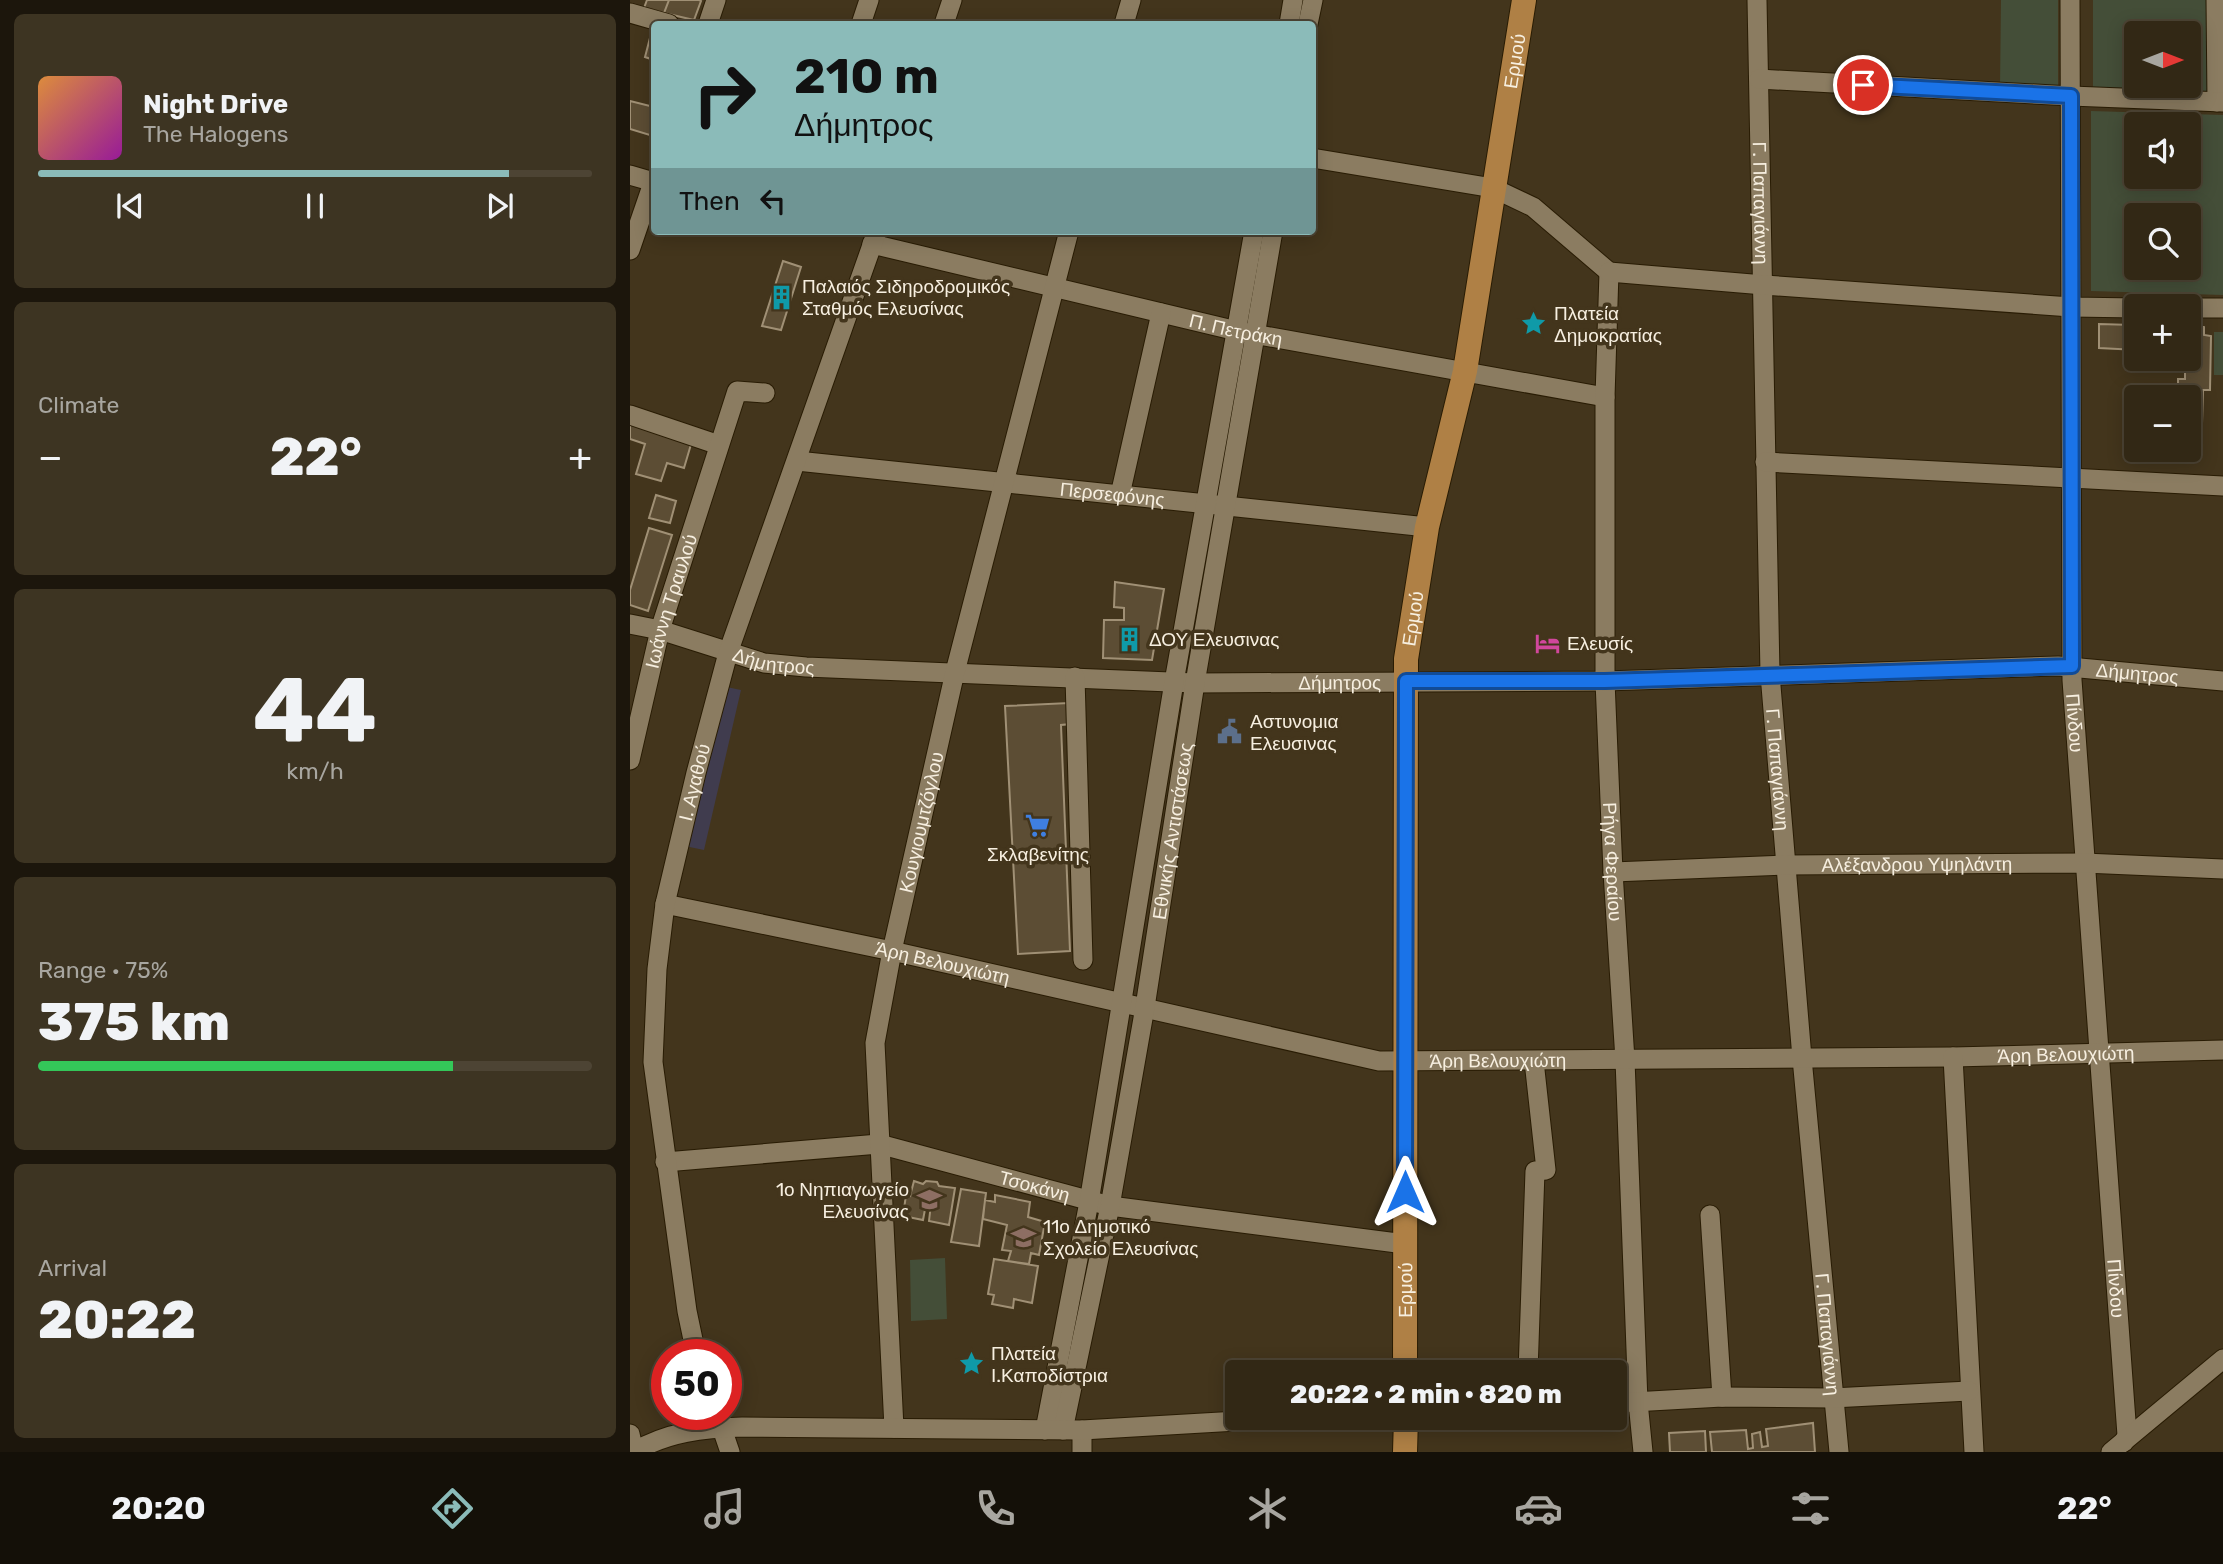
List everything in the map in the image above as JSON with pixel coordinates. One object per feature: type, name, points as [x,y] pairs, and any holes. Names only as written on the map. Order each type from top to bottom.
[{"type":"main road","name":"Ερμού","points":[[1405,1360],[1406,659],[1427,527],[1465,370],[1524,0]]},
{"type":"main road","points":[[1405,1452],[1406,1430]]},
{"type":"street","points":[[709,21],[716,0]]},
{"type":"street","points":[[862,21],[869,0]]},
{"type":"street","points":[[945,21],[952,0]]},
{"type":"street","points":[[1125,21],[1131,0]]},
{"type":"street","points":[[1290,21],[1293,0]]},
{"type":"street","points":[[1309,21],[1313,0]]},
{"type":"street","name":"Γ. Παπαγιάννη","points":[[1757,0],[1770,674],[1832,1398],[1839,1452]]},
{"type":"street","name":"Πίνδου","points":[[2070,0],[2072,666],[2127,1435],[2117,1447]]},
{"type":"street","points":[[1759,79],[2220,102],[2216,0]]},
{"type":"street","points":[[630,13],[658,21]]},
{"type":"street","points":[[1316,159],[1493,188],[1533,207],[1609,272],[2070,307],[2124,308]]},
{"type":"street","points":[[630,175],[651,181]]},
{"type":"street","points":[[630,250],[651,190]]},
{"type":"street","name":"Κουγιουμτζόγλου","points":[[894,1429],[876,1043],[892,951],[956,672],[1068,235]]},
{"type":"street","name":"Εθνικής Αντιστάσεως","points":[[1247,333],[1254,235]]},
{"type":"street","name":"Εθνικής Αντιστάσεως","points":[[1063,1430],[1089,1202],[1174,682],[1216,504],[1247,333],[1272,235]]},
{"type":"street","name":"Π. Πετράκη","points":[[875,237],[1054,288],[1247,333],[1605,397]]},
{"type":"street","name":"Ι. Αγαθού","points":[[694,1339],[665,1163],[653,1062],[652,1034],[665,904],[728,653],[875,237]]},
{"type":"street","name":"Ρήγα Φεραίου","points":[[1609,272],[1605,397],[1605,681],[1625,1060],[1638,1402],[1643,1452]]},
{"type":"street","points":[[2201,308],[2223,308]]},
{"type":"street","points":[[1120,495],[1161,313]]},
{"type":"street","name":"Ιωάννη Τραυλού","points":[[630,761],[660,630],[737,391],[765,393]]},
{"type":"street","points":[[630,415],[719,444]]},
{"type":"street","name":"Περσεφόνης","points":[[797,461],[1427,527]]},
{"type":"street","points":[[1765,462],[2223,485]]},
{"type":"street","name":"Εθνικής Αντιστάσεως","points":[[1063,1430],[1110,1206],[1146,1007],[1195,683],[1216,504]]},
{"type":"street","name":"Δήμητρος","points":[[630,624],[660,630],[764,663],[1195,683],[1605,681],[2072,666],[2223,681]]},
{"type":"street","points":[[1075,677],[1083,960]]},
{"type":"street","name":"Αλέξανδρου Υψηλάντη","points":[[1613,872],[1786,865],[2084,863],[2223,869]]},
{"type":"street","name":"Άρη Βελουχιώτη","points":[[665,904],[892,951],[1379,1061],[1953,1057],[2223,1050]]},
{"type":"street","points":[[1953,1057],[1974,1452]]},
{"type":"street","points":[[1528,1360],[1535,1171],[1546,1170],[1534,1061]]},
{"type":"street","name":"Τσοκάνη","points":[[665,1163],[879,1144],[1110,1206],[1405,1244]]},
{"type":"street","points":[[1710,1215],[1722,1398]]},
{"type":"street","points":[[2117,1447],[2223,1359]]},
{"type":"street","points":[[1627,1402],[1722,1398],[1832,1398],[1969,1391]]},
{"type":"street","points":[[742,1422],[894,1429],[1063,1430],[1225,1421]]},
{"type":"street","points":[[630,1433],[635,1452],[649,1443],[690,1437],[703,1430]]},
{"type":"street","points":[[722,1430],[730,1452]]},
{"type":"street","points":[[1063,1430],[1082,1452]]},
{"type":"shaded area","points":[[712,684],[741,690],[704,850],[675,844]]},
{"type":"green space","points":[[2001,0],[2058,0],[2058,91],[2000,88]]},
{"type":"green space","points":[[2093,0],[2212,0],[2208,91],[2202,91],[2202,21],[2124,21],[2124,90],[2093,90]]},
{"type":"green space","points":[[2091,111],[2124,112],[2124,189],[2201,189],[2201,114],[2223,115],[2223,295],[2091,291]]},
{"type":"green space","points":[[2214,332],[2223,332],[2223,375],[2214,375]]},
{"type":"green space","points":[[945,1258],[947,1319],[911,1321],[910,1260]]},
{"type":"building","points":[[647,0],[669,0],[664,13],[644,8]]},
{"type":"building","points":[[669,0],[701,1],[694,20],[664,13]]},
{"type":"building","points":[[651,34],[651,59],[645,57]]},
{"type":"building","points":[[630,101],[651,106],[651,135],[630,129]]},
{"type":"building","name":"Παλαιός Σιδηροδρομικός Σταθμός Ελευσίνας","points":[[783,261],[801,267],[781,330],[762,326]]},
{"type":"building","points":[[2099,324],[2124,325],[2124,349],[2099,348]]},
{"type":"building","points":[[2201,327],[2204,327],[2204,335],[2211,336],[2210,390],[2203,390],[2201,457],[2201,385],[2178,385],[2178,379],[2185,379],[2185,371],[2201,371]]},
{"type":"building","points":[[630,423],[692,441],[684,468],[667,463],[661,481],[636,474],[645,444],[630,439]]},
{"type":"building","points":[[656,495],[676,501],[670,523],[649,518]]},
{"type":"building","points":[[649,528],[672,535],[648,611],[630,605],[630,590]]},
{"type":"building","name":"ΔΟΥ Ελευσινας","points":[[1115,582],[1164,589],[1152,660],[1103,658],[1104,620],[1124,620],[1124,608],[1114,607]]},
{"type":"building","points":[[1069,703],[1071,724],[1061,725],[1070,951],[1018,954],[1005,706]]},
{"type":"building","name":"1ο Νηπιαγωγείο Ελευσίνας","points":[[914,1181],[923,1184],[926,1181],[937,1182],[939,1186],[955,1188],[949,1225],[929,1221],[931,1204],[926,1204],[923,1220],[903,1216],[906,1195],[910,1196]]},
{"type":"building","points":[[961,1189],[986,1193],[979,1246],[951,1242]]},
{"type":"building","name":"11ο Δημοτικό Σχολείο Ελευσίνας","points":[[995,1195],[1030,1202],[1028,1217],[1045,1222],[1039,1255],[1031,1253],[1029,1264],[1008,1261],[1011,1251],[1002,1250],[1007,1225],[983,1219],[985,1200],[995,1202]]},
{"type":"building","points":[[994,1259],[1038,1266],[1032,1303],[1014,1299],[1013,1308],[992,1304],[994,1295],[988,1294]]},
{"type":"building","points":[[1813,1423],[1815,1452],[1712,1452],[1710,1432],[1746,1430],[1748,1449],[1753,1448],[1752,1434],[1760,1432],[1762,1447],[1768,1446],[1766,1429]]},
{"type":"building","points":[[1705,1431],[1706,1452],[1670,1452],[1669,1433]]},
{"type":"place","name":"Παλαιός Σιδηροδρομικός Σταθμός Ελευσίνας","points":[[782,297]]},
{"type":"place","name":"Πλατεία Δημοκρατίας","points":[[1534,324]]},
{"type":"place","name":"ΔΟΥ Ελευσινας","points":[[1129,639]]},
{"type":"place","name":"Ελευσίς","points":[[1547,643]]},
{"type":"place","name":"Αστυνομια Ελευσινας","points":[[1230,732]]},
{"type":"place","name":"Σκλαβενίτης","points":[[1038,826]]},
{"type":"place","name":"1ο Νηπιαγωγείο Ελευσίνας","points":[[929,1200]]},
{"type":"place","name":"11ο Δημοτικό Σχολείο Ελευσίνας","points":[[1023,1237]]},
{"type":"place","name":"Πλατεία Ι.Καποδίστρια","points":[[971,1364]]},
{"type":"route","points":[[1405,1192],[1406,681],[1605,681],[2072,666],[2071,96],[1863,85]]}]
